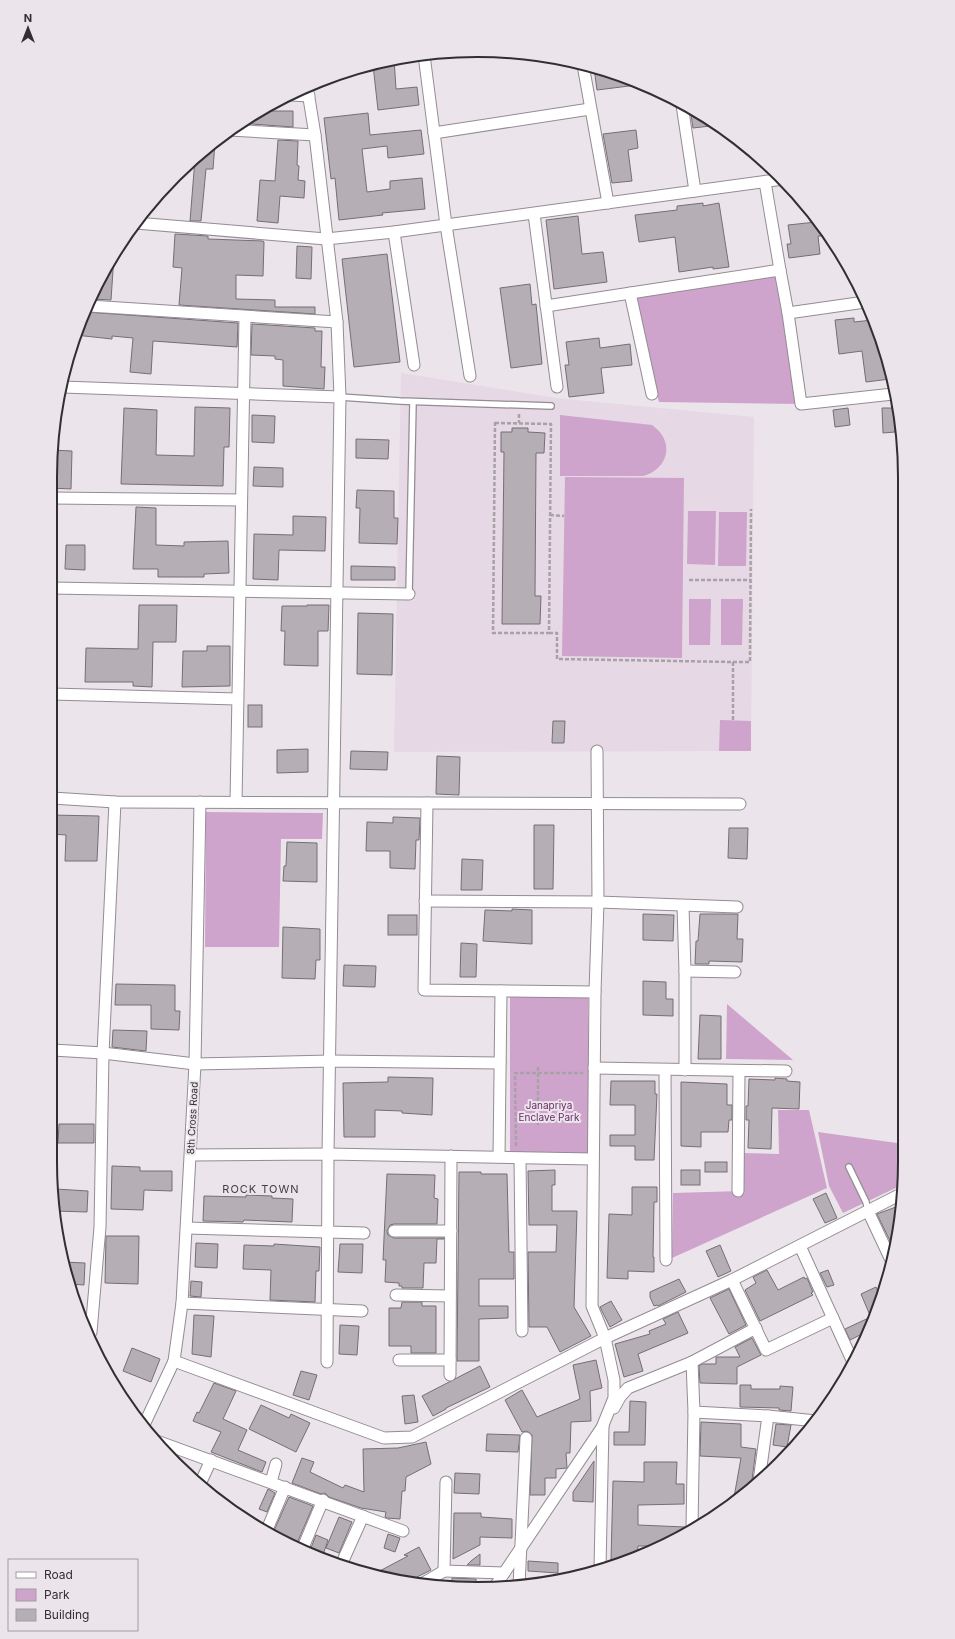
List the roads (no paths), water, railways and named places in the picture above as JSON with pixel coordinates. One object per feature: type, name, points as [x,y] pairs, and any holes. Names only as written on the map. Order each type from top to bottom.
[{"type":"street","points":[[425,61],[446,225],[470,376]]},
{"type":"street","points":[[583,70],[608,203]]},
{"type":"street","points":[[308,93],[315,136],[337,322],[340,397],[328,1154],[327,1362]]},
{"type":"street","points":[[434,133],[590,108]]},
{"type":"street","points":[[683,110],[695,191]]},
{"type":"street","points":[[240,131],[315,136]]},
{"type":"street","points":[[143,224],[326,239],[534,214],[775,180]]},
{"type":"street","points":[[765,182],[788,313],[801,404],[890,394]]},
{"type":"street","points":[[534,214],[557,387]]},
{"type":"street","points":[[394,232],[414,365]]},
{"type":"street","points":[[546,306],[780,270]]},
{"type":"street","points":[[630,293],[652,394]]},
{"type":"street","points":[[788,313],[860,303]]},
{"type":"street","points":[[94,306],[337,322]]},
{"type":"street","points":[[236,802],[245,317]]},
{"type":"street","points":[[67,387],[340,397]]},
{"type":"street","points":[[57,498],[241,500]]},
{"type":"street","points":[[57,588],[409,594]]},
{"type":"street","points":[[57,694],[237,700]]},
{"type":"street","points":[[597,751],[598,902],[595,992],[592,1306],[605,1338],[614,1380],[614,1398],[603,1425],[600,1564]]},
{"type":"street","points":[[57,798],[115,802],[740,804]]},
{"type":"street","points":[[91,1327],[100,1227],[104,1052],[115,802]]},
{"type":"street","name":"8th Cross Road","points":[[146,1420],[174,1361],[182,1303],[195,1064],[200,802]]},
{"type":"street","points":[[427,803],[424,990],[595,992]]},
{"type":"street","points":[[425,901],[598,902],[737,907]]},
{"type":"street","points":[[683,906],[685,971],[685,1070]]},
{"type":"street","points":[[685,971],[735,972]]},
{"type":"street","points":[[499,1157],[501,991]]},
{"type":"street","points":[[57,1050],[104,1052],[195,1064],[330,1061],[500,1063]]},
{"type":"street","points":[[594,1068],[786,1072]]},
{"type":"street","points":[[665,1070],[666,1260]]},
{"type":"street","points":[[738,1191],[739,1071]]},
{"type":"street","points":[[190,1155],[328,1154],[499,1157],[518,1154],[594,1159]]},
{"type":"street","points":[[518,1154],[522,1331]]},
{"type":"street","points":[[450,1375],[451,1156]]},
{"type":"street","points":[[174,1361],[384,1438],[412,1437],[605,1338],[732,1280],[896,1197]]},
{"type":"street","points":[[868,1211],[888,1253]]},
{"type":"street","points":[[187,1228],[364,1233]]},
{"type":"street","points":[[394,1231],[451,1231]]},
{"type":"street","points":[[800,1246],[850,1356]]},
{"type":"street","points":[[732,1280],[766,1350],[833,1318]]},
{"type":"street","points":[[396,1294],[450,1296]]},
{"type":"street","points":[[182,1303],[362,1311]]},
{"type":"street","points":[[499,1581],[603,1425],[620,1397],[628,1388],[692,1362],[756,1328]]},
{"type":"street","points":[[399,1360],[450,1360]]},
{"type":"street","points":[[692,1362],[694,1412],[692,1523]]},
{"type":"street","points":[[694,1412],[768,1416],[808,1421]]},
{"type":"street","points":[[760,1473],[768,1416]]},
{"type":"street","points":[[519,1579],[519,1551],[526,1438]]},
{"type":"street","points":[[166,1444],[323,1500],[404,1531]]},
{"type":"street","points":[[202,1480],[211,1460]]},
{"type":"street","points":[[271,1482],[276,1464]]},
{"type":"street","points":[[444,1571],[446,1482]]},
{"type":"street","points":[[268,1527],[285,1487]]},
{"type":"street","points":[[304,1544],[323,1500]]},
{"type":"street","points":[[343,1560],[362,1516]]},
{"type":"street","points":[[431,1579],[444,1571],[504,1573]]},
{"type":"lane","points":[[340,397],[413,402],[551,406]]},
{"type":"lane","points":[[409,594],[413,402]]},
{"type":"lane","points":[[849,1167],[866,1202],[868,1211]]},
{"type":"district","name":"ROCK TOWN","points":[[261,1189]]},
{"type":"park label","name":"Janapriya Enclave Park","points":[[549,1110]]}]
